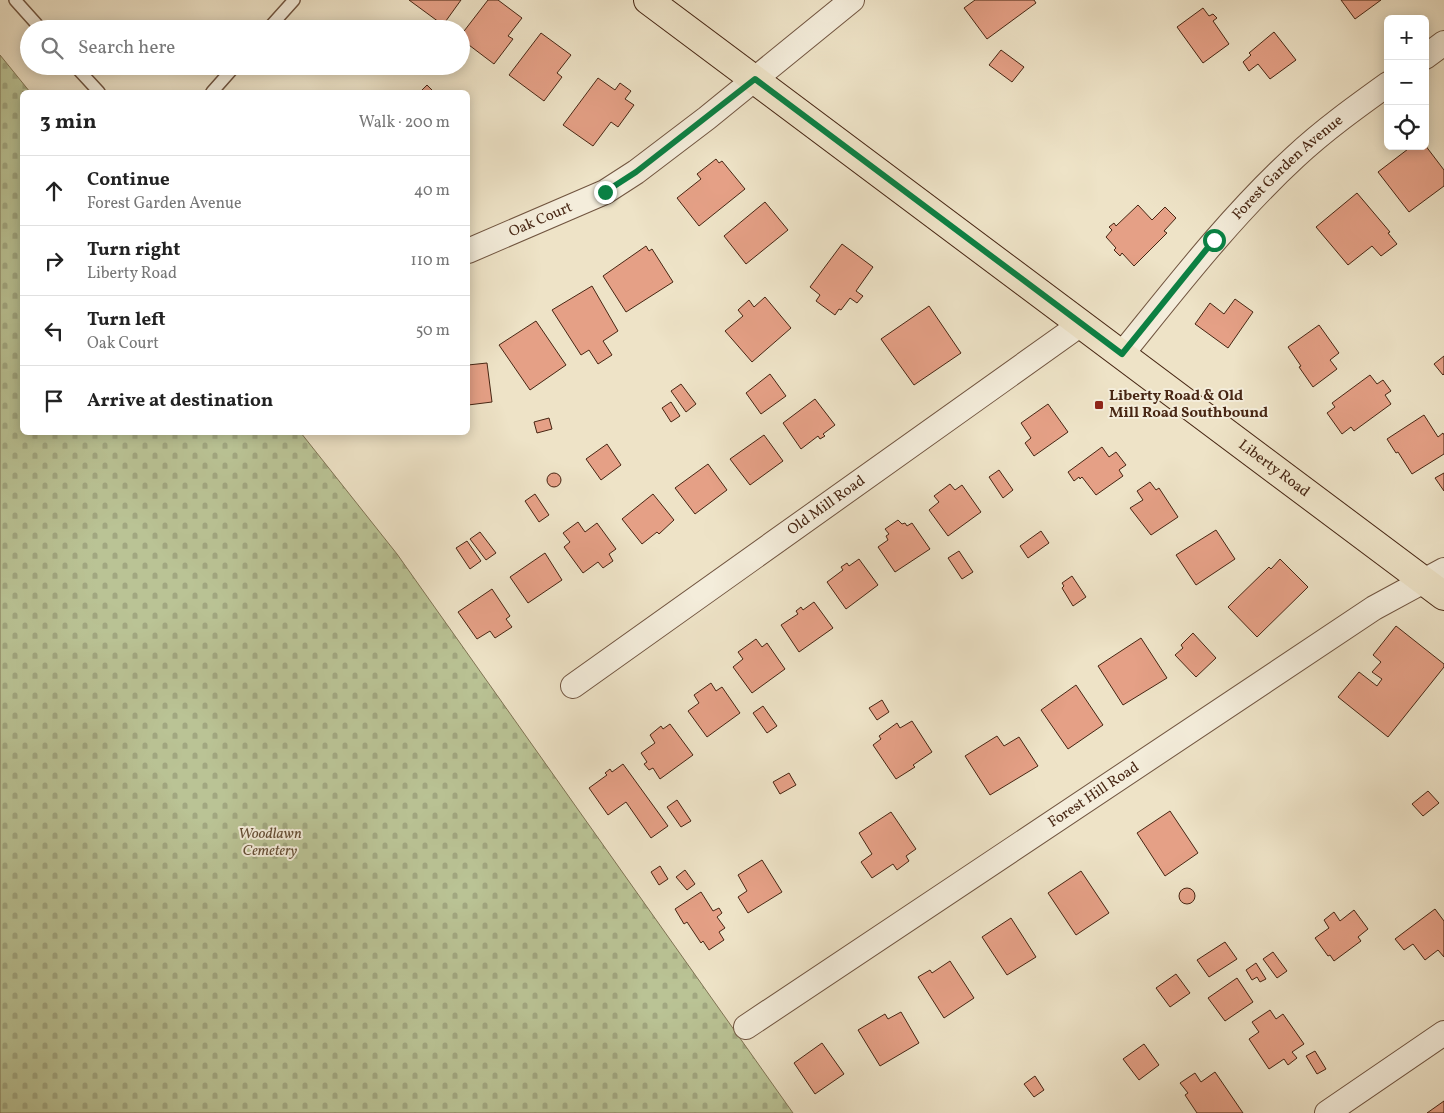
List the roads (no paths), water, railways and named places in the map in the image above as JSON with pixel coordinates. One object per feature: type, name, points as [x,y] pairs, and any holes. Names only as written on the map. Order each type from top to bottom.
[{"type":"main road","name":"Liberty Road","points":[[648,0],[1081,324],[1437,582]]},
{"type":"street","name":"Oak Court","points":[[470,249],[605,192],[636,172],[852,0]]},
{"type":"street","points":[[1429,54],[1444,43]]},
{"type":"street","name":"Forest Garden Avenue","points":[[1122,354],[1214,240],[1251,200],[1295,157],[1340,118],[1384,87]]},
{"type":"street","name":"Old Mill Road","points":[[573,686],[1081,324]]},
{"type":"street","name":"Forest Hill Road","points":[[746,1027],[1374,608],[1437,582]]},
{"type":"street","points":[[1327,1113],[1444,1033]]},
{"type":"lane","points":[[15,0],[33,20]]},
{"type":"lane","points":[[276,20],[294,0]]},
{"type":"lane","points":[[83,75],[97,90]]},
{"type":"lane","points":[[214,90],[227,75]]},
{"type":"place","name":"Liberty Road & Old Mill Road Southbound","points":[[1099,405]]},
{"type":"park label","name":"Woodlawn Cemetery","points":[[270,842]]}]
